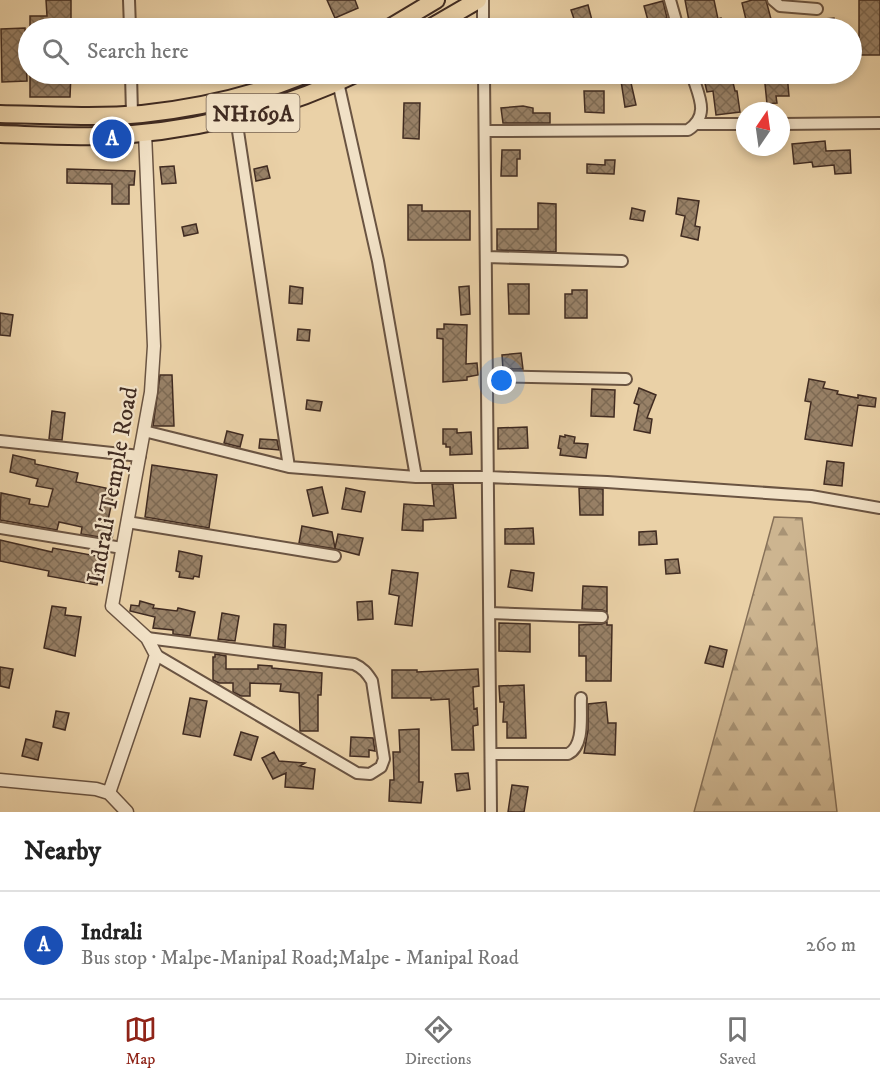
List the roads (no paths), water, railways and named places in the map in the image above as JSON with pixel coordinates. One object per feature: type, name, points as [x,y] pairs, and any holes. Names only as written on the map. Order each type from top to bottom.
[{"type":"highway","points":[[406,18],[436,0]]},
{"type":"highway","points":[[447,18],[478,0]]},
{"type":"highway","name":"NH169A","points":[[0,114],[61,116],[132,114],[197,105],[235,97],[277,84]]},
{"type":"highway","points":[[284,84],[291,101]]},
{"type":"highway","name":"NH169A","points":[[0,134],[96,136],[145,133],[236,118],[291,101],[333,84]]},
{"type":"street","points":[[129,0],[130,18]]},
{"type":"street","points":[[483,0],[483,18]]},
{"type":"street","points":[[670,0],[675,18]]},
{"type":"street","points":[[773,0],[780,6],[817,9]]},
{"type":"street","points":[[131,84],[132,114]]},
{"type":"street","points":[[338,84],[378,261],[416,477]]},
{"type":"street","points":[[484,84],[491,812]]},
{"type":"street","points":[[485,131],[688,130],[696,124],[702,109],[695,84]]},
{"type":"street","points":[[236,118],[289,467]]},
{"type":"street","points":[[790,124],[880,123]]},
{"type":"street","points":[[696,124],[736,124]]},
{"type":"street","name":"Indrali Temple Road","points":[[145,133],[154,346],[151,392],[112,606],[147,638],[156,655]]},
{"type":"street","points":[[486,257],[622,261]]},
{"type":"street","points":[[488,376],[626,379]]},
{"type":"street","points":[[144,431],[289,467],[416,477],[489,477],[607,482],[811,496],[880,508]]},
{"type":"street","points":[[0,441],[140,456]]},
{"type":"street","points":[[127,522],[335,556]]},
{"type":"street","points":[[0,528],[122,548]]},
{"type":"street","points":[[490,613],[602,617]]},
{"type":"street","points":[[108,793],[156,655],[357,773],[370,774],[381,767],[384,759],[372,681],[361,668],[354,664],[147,638]]},
{"type":"street","points":[[491,754],[568,754],[573,752],[579,744],[581,699]]},
{"type":"street","points":[[0,780],[96,789],[108,793],[127,812]]},
{"type":"place","name":"Indrali","points":[[112,139]]}]
